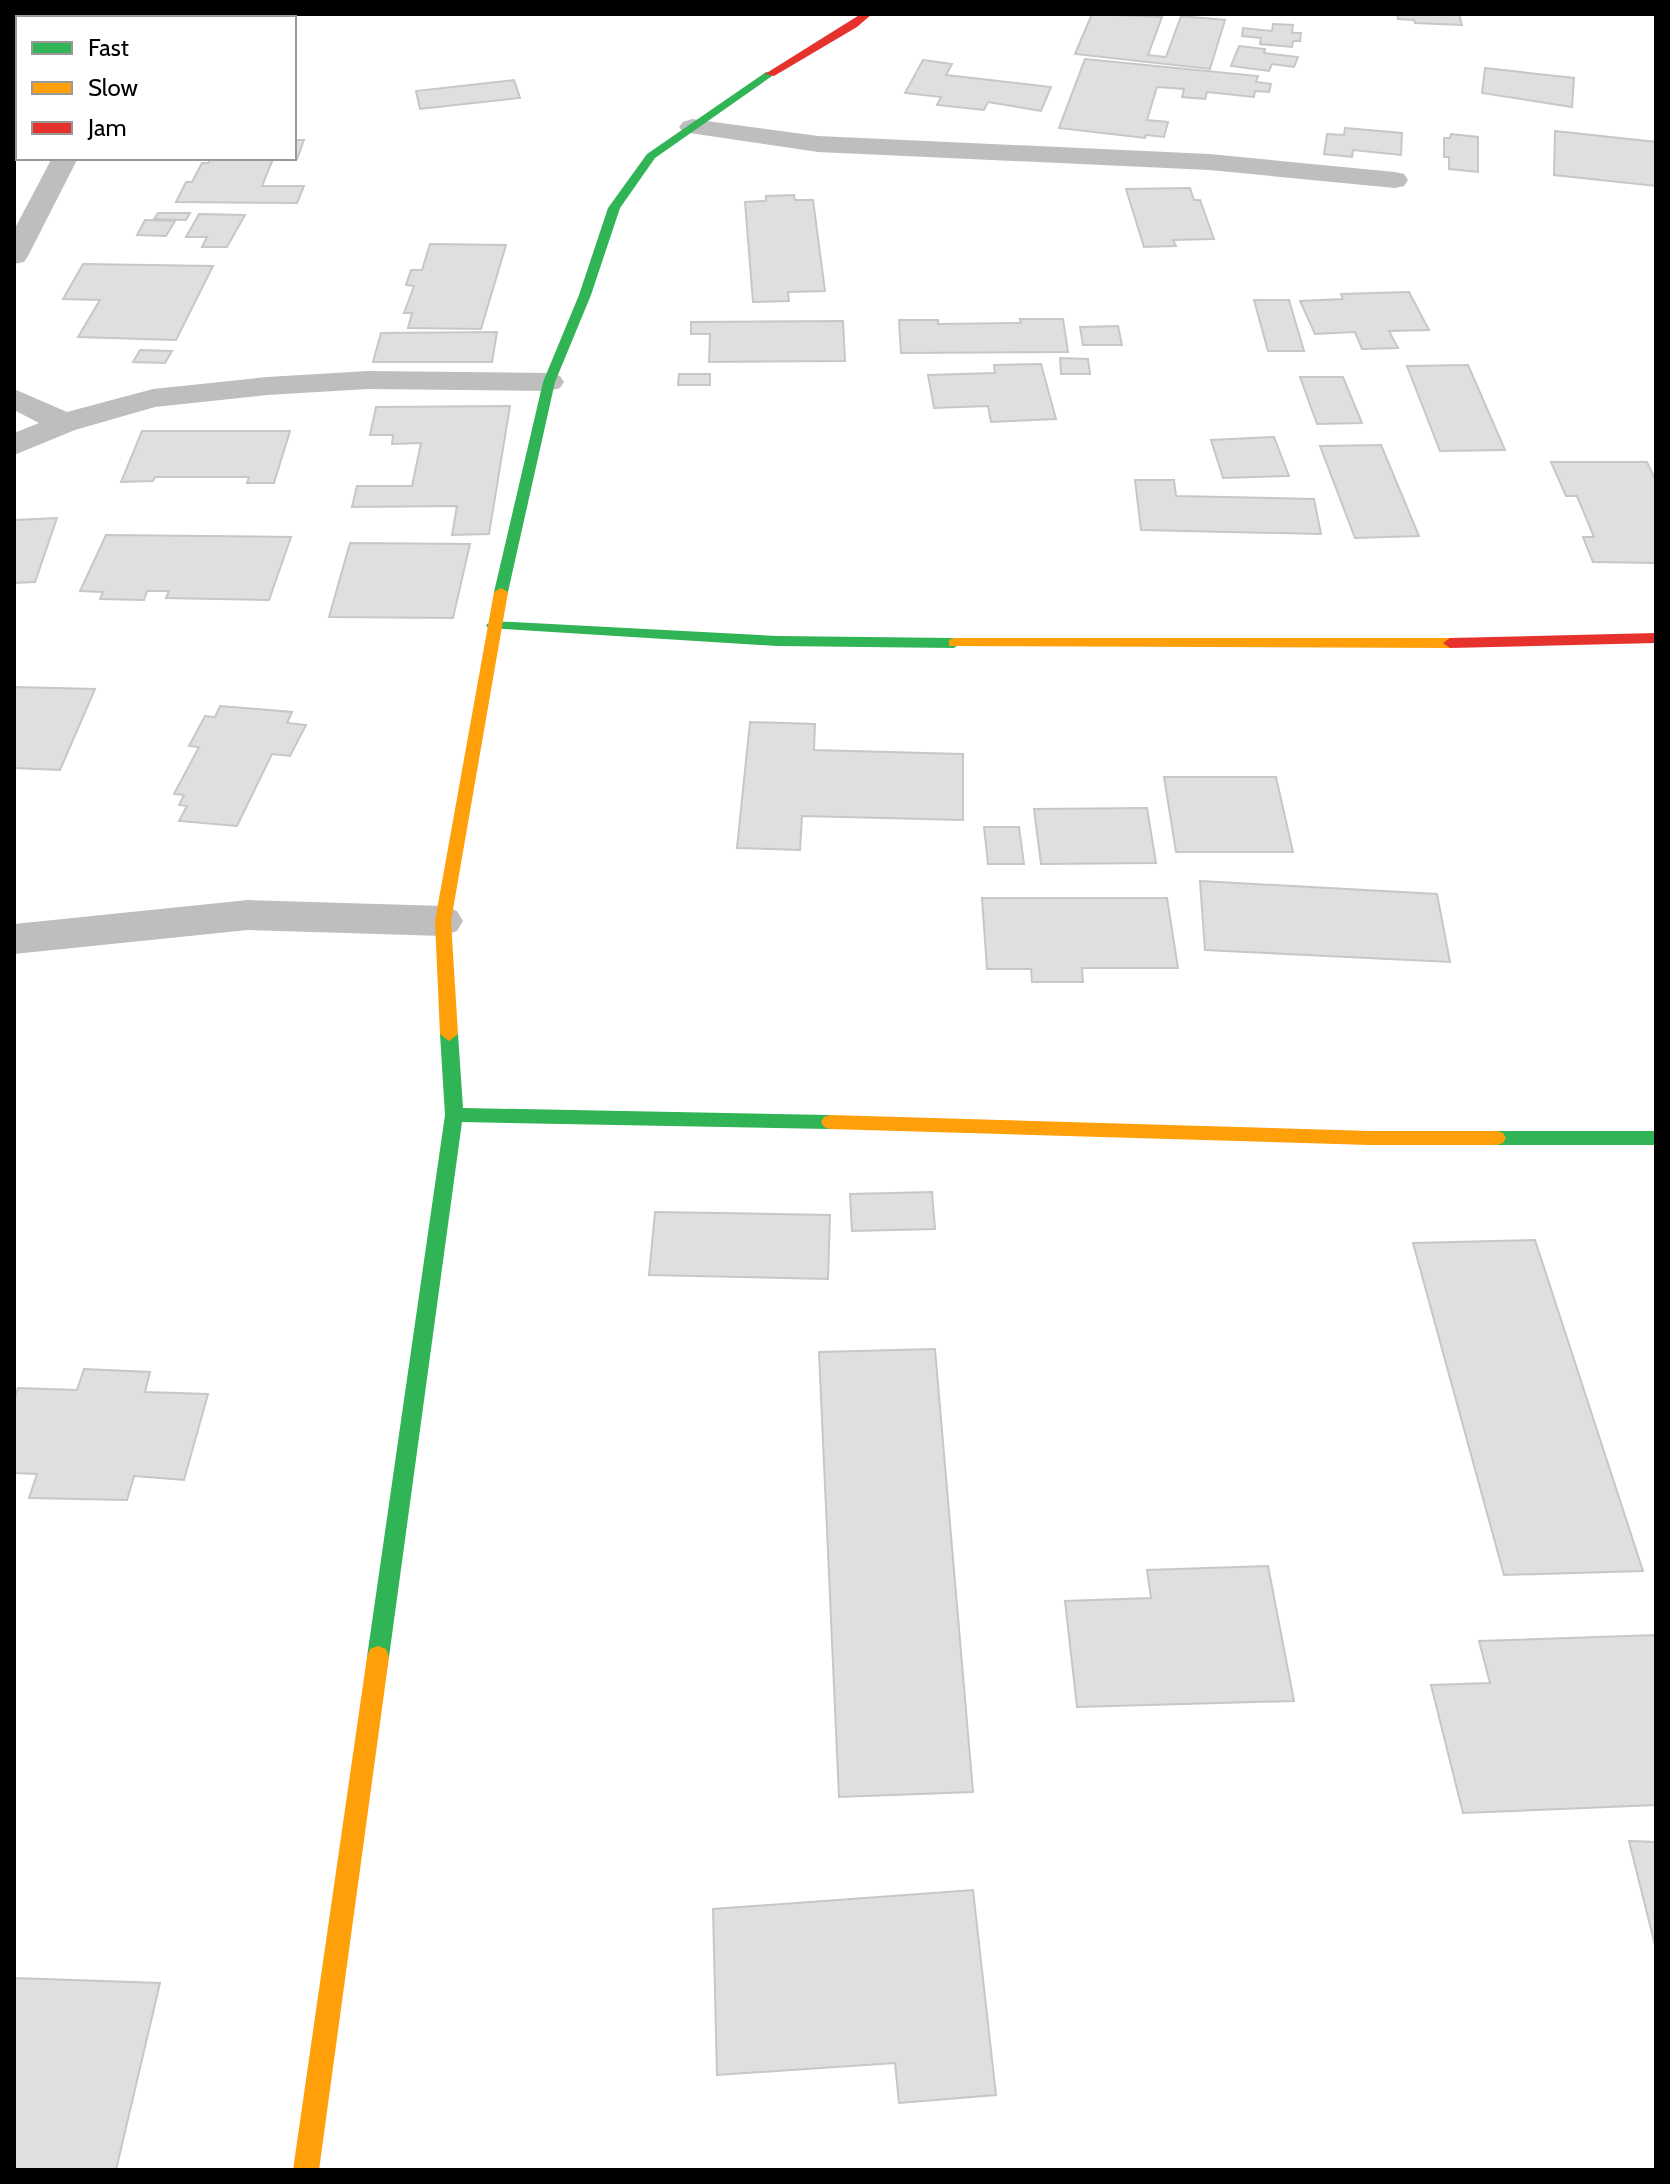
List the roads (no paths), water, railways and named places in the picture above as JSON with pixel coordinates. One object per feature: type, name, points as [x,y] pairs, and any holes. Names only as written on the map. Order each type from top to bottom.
[{"type":"street","points":[[306,2170],[454,1115],[443,921],[493,625],[549,382],[585,295],[614,208],[651,156],[754,83],[854,25],[867,14]]},
{"type":"street","points":[[692,127],[818,144],[1209,162],[1395,180]]},
{"type":"street","points":[[14,256],[64,160]]},
{"type":"street","points":[[14,445],[64,423],[153,398],[267,386],[368,380],[549,382]]},
{"type":"street","points":[[14,398],[64,423]]},
{"type":"street","points":[[493,625],[777,641],[982,644],[1519,643],[1656,638]]},
{"type":"street","points":[[14,939],[248,915],[443,921]]},
{"type":"street","points":[[454,1115],[690,1118],[1370,1138],[1656,1138]]}]
